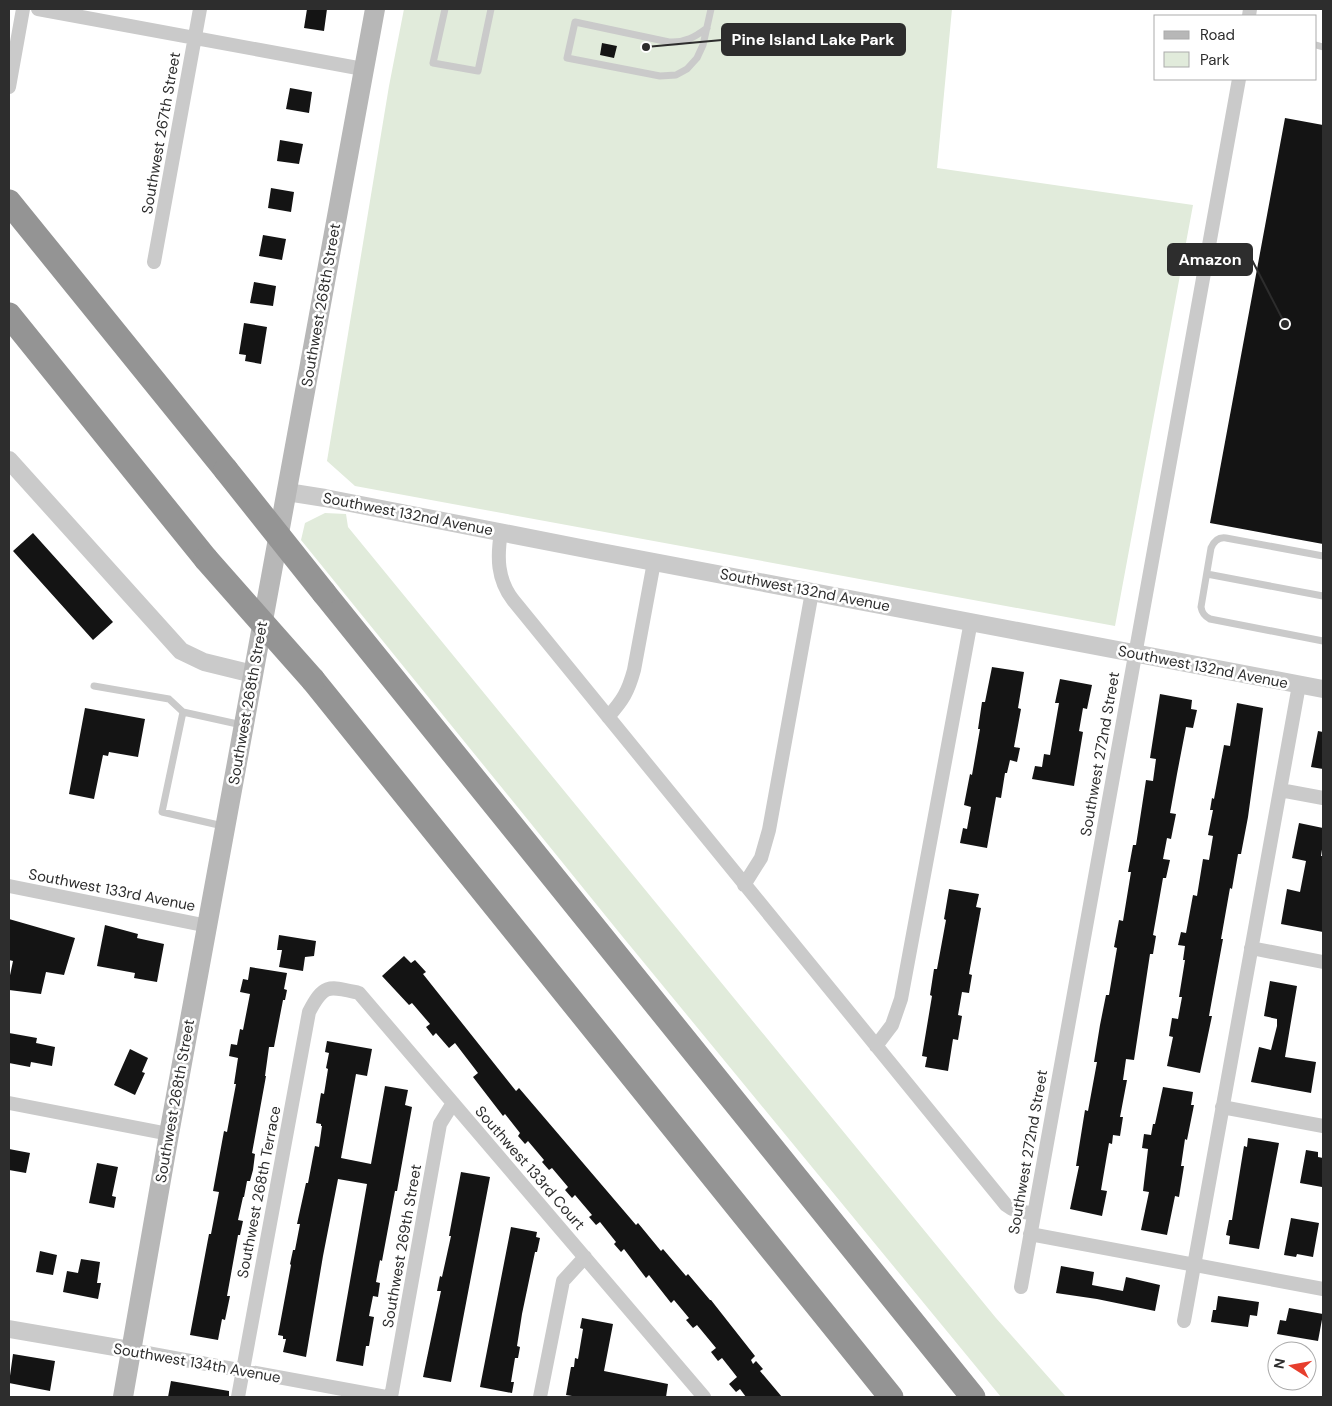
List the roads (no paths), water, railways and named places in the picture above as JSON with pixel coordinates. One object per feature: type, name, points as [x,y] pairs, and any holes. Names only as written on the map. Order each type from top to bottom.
[{"type":"highway","points":[[9,202],[973,1397]]},
{"type":"highway","points":[[9,315],[206,559],[313,680],[891,1397]]},
{"type":"highway","points":[[856,1353],[880,1397]]},
{"type":"main road","name":"Southwest 268th Street","points":[[122,1397],[374,9]]},
{"type":"street","points":[[9,87],[23,9]]},
{"type":"street","points":[[38,9],[364,69]]},
{"type":"street","name":"Southwest 267th Street","points":[[154,262],[200,9]]},
{"type":"street","name":"Southwest 272nd Street","points":[[1021,1287],[1239,80]]},
{"type":"street","points":[[9,460],[181,651],[204,662],[253,674]]},
{"type":"street","name":"Southwest 132nd Avenue","points":[[287,492],[971,621],[1135,655],[1323,689]]},
{"type":"street","points":[[501,532],[498,562],[502,582],[509,595],[744,886],[1006,1205],[1012,1209],[1033,1214]]},
{"type":"street","points":[[608,717],[622,702],[630,684],[654,562]]},
{"type":"street","points":[[744,886],[761,858],[769,830],[812,592]]},
{"type":"street","points":[[876,1046],[892,1025],[902,1000],[971,621]]},
{"type":"street","points":[[1184,1321],[1299,684]]},
{"type":"street","points":[[1280,790],[1323,798]]},
{"type":"street","name":"Southwest 133rd Avenue","points":[[9,886],[208,926]]},
{"type":"street","points":[[1251,948],[1323,962]]},
{"type":"street","name":"Southwest 133rd Court","points":[[318,994],[330,988],[359,994],[704,1397]]},
{"type":"street","name":"Southwest 268th Terrace","points":[[238,1397],[309,1012],[318,994]]},
{"type":"street","points":[[9,1103],[169,1134]]},
{"type":"street","name":"Southwest 269th Street","points":[[390,1397],[440,1124],[453,1103]]},
{"type":"street","points":[[1222,1107],[1323,1126]]},
{"type":"street","points":[[1030,1234],[1323,1289]]},
{"type":"street","points":[[540,1397],[563,1281],[585,1257]]},
{"type":"street","name":"Southwest 134th Avenue","points":[[9,1328],[386,1397]]},
{"type":"lane","points":[[445,9],[433,63],[478,71],[491,9]]},
{"type":"lane","points":[[707,28],[693,38],[680,42],[669,42],[575,22],[567,58],[668,77],[687,69],[697,58],[703,45],[707,28],[711,9]]},
{"type":"lane","points":[[1323,556],[1223,537],[1216,540],[1211,548],[1201,607],[1205,617],[1210,619],[1323,640]]},
{"type":"lane","points":[[1207,574],[1323,596]]},
{"type":"lane","points":[[94,686],[169,699],[183,712],[244,726]]},
{"type":"lane","points":[[183,712],[162,812],[226,827]]},
{"type":"place","name":"Pine Island Lake Park","points":[[646,47]]},
{"type":"place","name":"Amazon","points":[[1285,324]]}]
